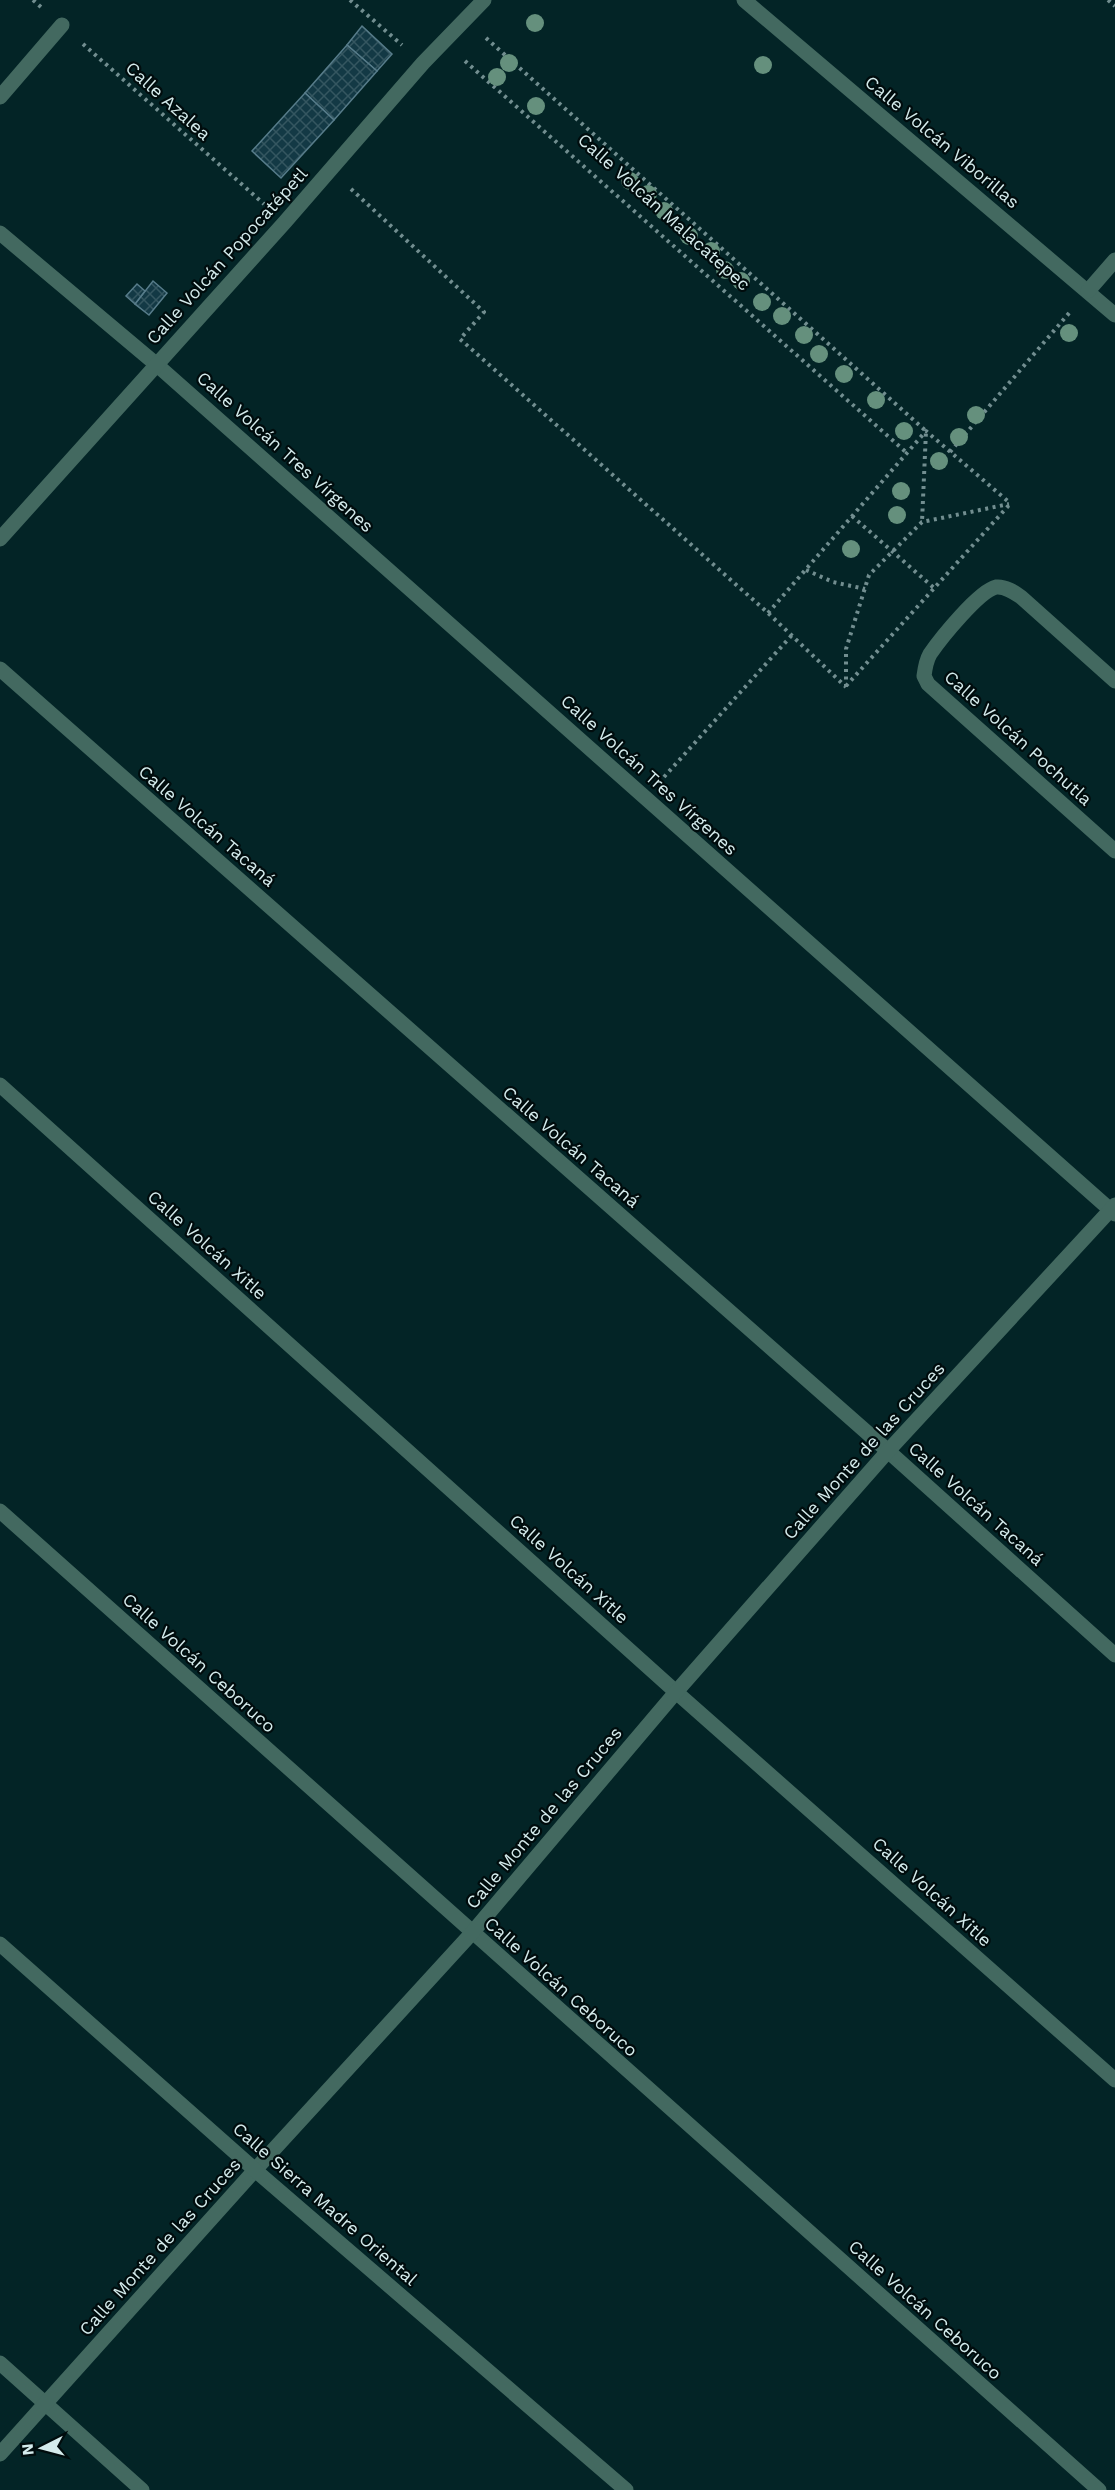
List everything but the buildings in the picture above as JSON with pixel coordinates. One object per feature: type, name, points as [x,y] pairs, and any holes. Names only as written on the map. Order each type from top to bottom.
[{"type":"street","name":"Calle Volcán Popocatépetl","points":[[0,539],[285,222],[423,63],[484,0]]},
{"type":"street","name":"Calle Volcán Viborillas","points":[[744,0],[1115,315]]},
{"type":"street","points":[[0,97],[62,25]]},
{"type":"street","name":"Calle Volcán Tres Vírgenes","points":[[0,233],[157,365],[1113,1210]]},
{"type":"street","points":[[1088,291],[1115,260]]},
{"type":"street","name":"Calle Volcán Pochutla","points":[[1115,681],[1021,597],[1011,590],[997,587],[986,591],[976,600],[931,654],[924,676],[928,684],[1115,851]]},
{"type":"street","name":"Calle Volcán Tacaná","points":[[0,669],[888,1451],[1115,1655]]},
{"type":"street","name":"Calle Volcán Xitle","points":[[0,1085],[676,1692],[1115,2080]]},
{"type":"street","name":"Calle Monte de las Cruces","points":[[0,2454],[471,1934],[676,1692],[888,1451],[1113,1210]]},
{"type":"street","name":"Calle Volcán Ceboruco","points":[[0,1511],[471,1934],[1099,2490]]},
{"type":"street","name":"Calle Sierra Madre Oriental","points":[[0,1944],[255,2170],[626,2490]]},
{"type":"street","points":[[0,2363],[142,2490]]},
{"type":"path","name":"Calle Azalea","points":[[33,0],[285,222]]},
{"type":"path","points":[[350,0],[423,63]]},
{"type":"path","points":[[1108,0],[1115,6]]},
{"type":"path","points":[[466,20],[926,431],[1010,503]]},
{"type":"path","name":"Calle Volcán Malacatepec","points":[[445,42],[907,453]]},
{"type":"path","points":[[330,170],[484,312],[460,339],[768,613],[846,687]]},
{"type":"path","points":[[950,452],[1088,291]]},
{"type":"path","points":[[768,613],[926,431]]},
{"type":"path","points":[[922,522],[926,431]]},
{"type":"path","points":[[846,687],[846,649],[869,575],[922,522],[1010,503]]},
{"type":"path","points":[[846,687],[1010,503]]},
{"type":"path","points":[[852,516],[934,588]]},
{"type":"path","points":[[806,570],[833,582],[865,589]]},
{"type":"path","points":[[645,797],[792,635]]}]
